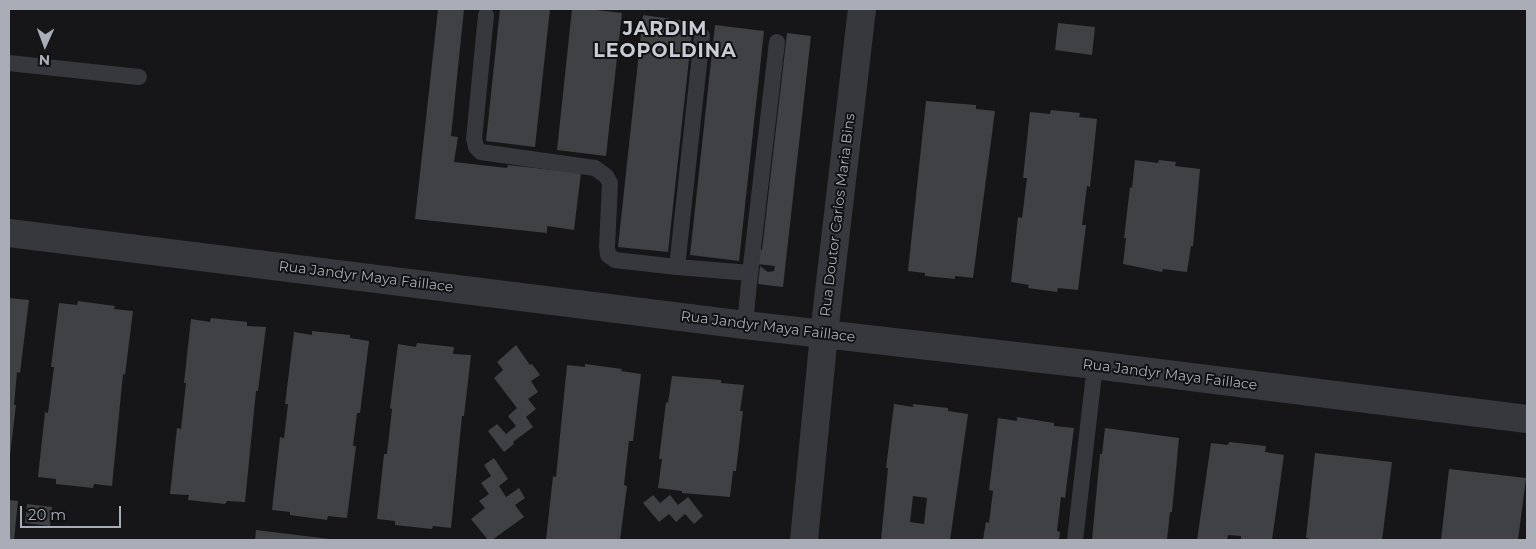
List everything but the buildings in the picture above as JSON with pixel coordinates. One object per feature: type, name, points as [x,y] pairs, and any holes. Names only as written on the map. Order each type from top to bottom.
[{"type":"street","name":"Rua Doutor Carlos Maria Bins","points":[[804,540],[824,334],[862,9]]},
{"type":"street","name":"Rua Jandyr Maya Faillace","points":[[9,233],[745,325],[1095,365],[1527,420]]},
{"type":"lane","points":[[486,16],[474,139],[476,147],[481,152],[595,168],[606,176],[610,183],[607,247],[608,255],[615,260],[750,273]]},
{"type":"lane","points":[[677,267],[702,36]]},
{"type":"lane","points":[[745,325],[778,42]]},
{"type":"lane","points":[[9,63],[139,77]]},
{"type":"lane","points":[[1075,540],[1095,365]]},
{"type":"district","name":"JARDIM LEOPOLDINA","points":[[665,40]]}]
